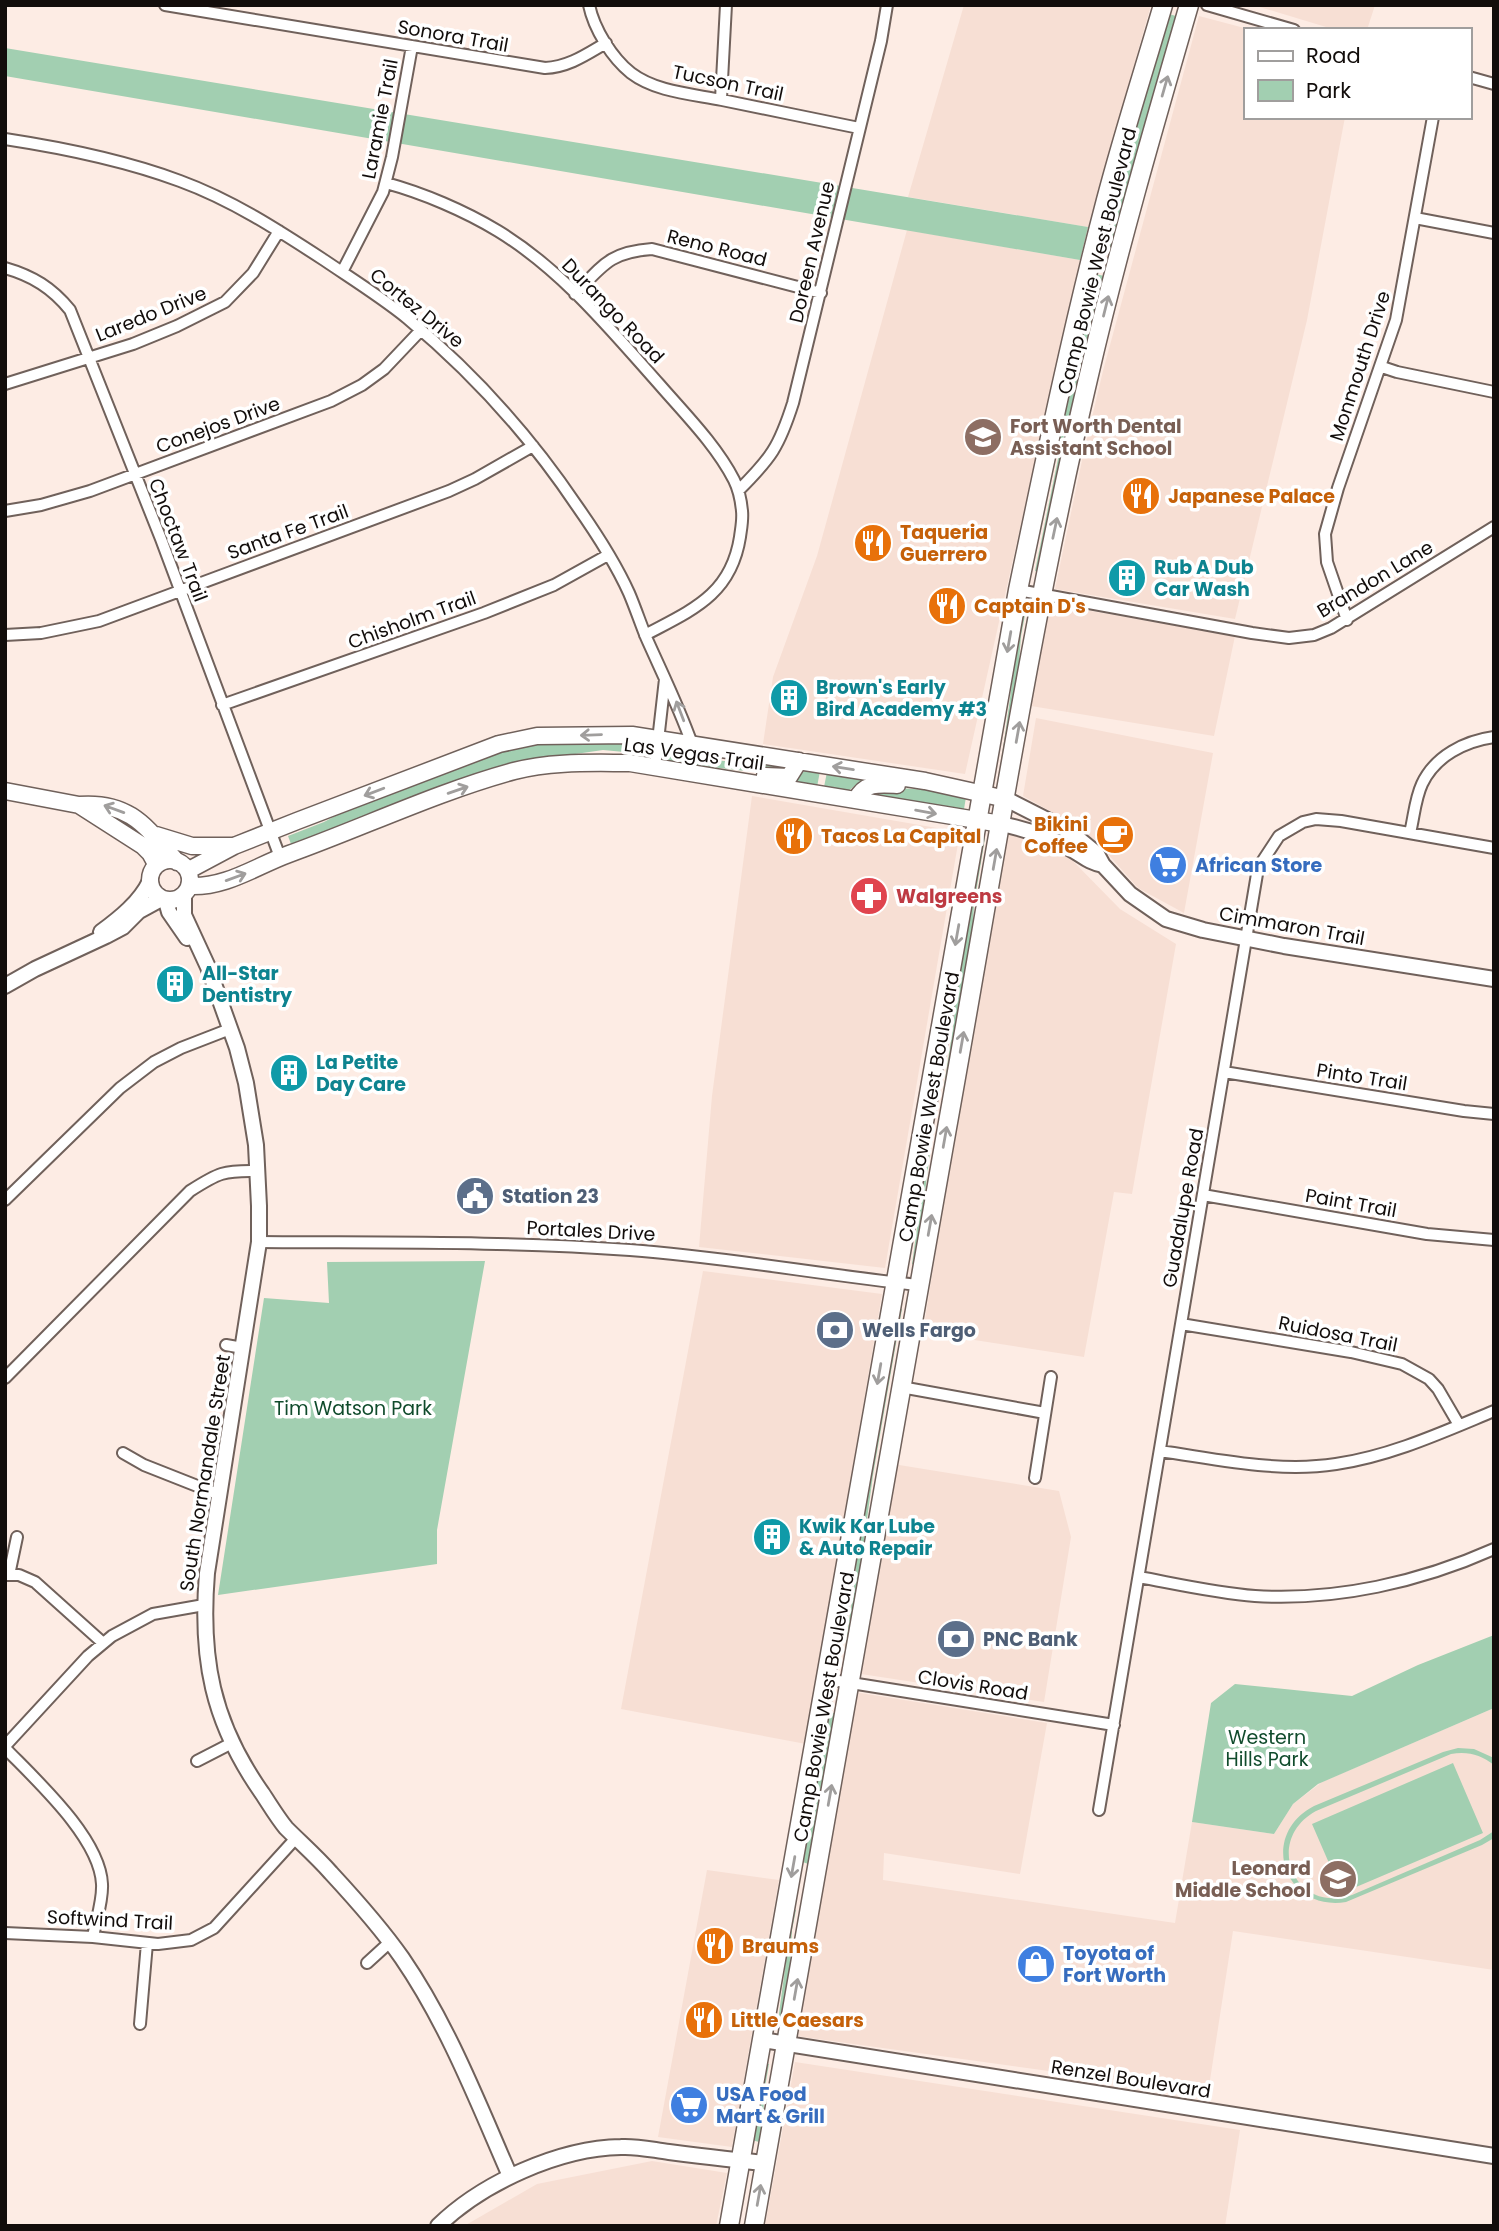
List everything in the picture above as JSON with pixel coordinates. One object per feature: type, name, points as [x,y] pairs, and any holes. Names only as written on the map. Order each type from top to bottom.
[{"type":"main road","name":"Camp Bowie West Boulevard","points":[[729,2226],[1018,590],[1060,385],[1106,201],[1163,5]]},
{"type":"main road","name":"Camp Bowie West Boulevard","points":[[754,2226],[1042,595],[1114,271],[1189,5]]},
{"type":"main road","points":[[1106,201],[1100,251],[1104,267],[1114,271]]},
{"type":"main road","name":"Las Vegas Trail","points":[[234,846],[499,744],[537,736],[632,735],[925,781],[1006,799]]},
{"type":"main road","points":[[730,780],[739,774],[789,778],[799,761]]},
{"type":"main road","name":"Las Vegas Trail","points":[[187,890],[208,887],[253,870],[403,808],[515,771],[570,762],[630,763],[1001,824]]},
{"type":"main road","points":[[856,800],[859,792],[871,785],[913,786],[925,781]]},
{"type":"main road","points":[[5,791],[79,805],[98,803],[144,823],[156,835],[180,864],[188,872],[187,890],[173,900],[164,900],[155,895],[150,881],[156,864],[163,860],[180,864],[189,870],[234,846]]},
{"type":"main road","points":[[79,805],[137,841],[150,853],[156,864]]},
{"type":"main road","points":[[156,835],[192,846],[234,846]]},
{"type":"main road","points":[[927,1105],[950,1109]]},
{"type":"main road","points":[[788,1893],[812,1897]]},
{"type":"street","name":"Sonora Trail","points":[[165,5],[545,68],[576,61],[606,43]]},
{"type":"street","name":"Tucson Trail","points":[[589,5],[606,43],[630,72],[644,80],[675,92],[859,128]]},
{"type":"street","points":[[721,99],[726,5]]},
{"type":"street","name":"Doreen Avenue","points":[[739,490],[773,454],[796,393],[881,41],[887,5]]},
{"type":"street","points":[[1207,5],[1287,28]]},
{"type":"street","name":"Laramie Trail","points":[[342,272],[361,239],[386,184],[412,46]]},
{"type":"street","points":[[1471,78],[1494,84]]},
{"type":"street","name":"Monmouth Drive","points":[[1347,620],[1327,562],[1325,534],[1399,309],[1433,119]]},
{"type":"street","name":"Cortez Drive","points":[[5,139],[97,157],[146,170],[222,198],[342,272],[421,330],[470,374],[533,446],[601,541],[628,591],[692,744]]},
{"type":"street","name":"Durango Road","points":[[386,184],[429,198],[496,230],[553,271],[595,312],[686,414],[723,462],[739,490]]},
{"type":"street","points":[[1415,218],[1494,233]]},
{"type":"street","name":"Laredo Drive","points":[[5,384],[89,358],[177,326],[225,302],[253,273],[279,231]]},
{"type":"street","name":"Reno Road","points":[[575,293],[611,260],[624,253],[652,249],[821,293]]},
{"type":"street","name":"Choctaw Trail","points":[[5,268],[30,276],[46,286],[70,310],[135,474],[279,857]]},
{"type":"street","name":"Conejos Drive","points":[[5,511],[41,505],[90,491],[331,401],[362,385],[384,369],[421,330]]},
{"type":"street","points":[[1382,367],[1494,392]]},
{"type":"street","name":"Santa Fe Trail","points":[[5,635],[41,633],[89,623],[179,591],[449,491],[533,446]]},
{"type":"street","points":[[645,635],[691,611],[717,591],[726,578],[734,561],[741,526],[739,490]]},
{"type":"street","name":"Brandon Lane","points":[[1018,590],[1289,638],[1314,635],[1347,620],[1494,527]]},
{"type":"street","name":"Chisholm Trail","points":[[222,705],[484,613],[554,585],[608,555]]},
{"type":"street","points":[[655,767],[665,679]]},
{"type":"street","points":[[1410,833],[1422,783],[1437,764],[1462,746],[1494,737]]},
{"type":"street","name":"Cimmaron Trail","points":[[1006,799],[1069,831],[1097,854],[1130,894],[1166,919],[1247,939],[1494,979]]},
{"type":"street","name":"Guadalupe Road","points":[[1099,1810],[1258,868],[1279,836],[1293,827],[1315,819],[1341,821],[1494,848]]},
{"type":"street","name":"Cimmaron Trail","points":[[1001,824],[1041,835],[1072,849],[1088,861],[1104,865]]},
{"type":"street","points":[[83,945],[136,902],[150,881]]},
{"type":"street","name":"South Normandale Street","points":[[187,890],[184,915],[208,967],[246,1083],[258,1171],[258,1242],[206,1573],[204,1605],[207,1664],[219,1710],[247,1772],[284,1825],[331,1873],[404,1961],[437,2017],[510,2176]]},
{"type":"street","points":[[5,986],[124,927],[139,911],[164,900]]},
{"type":"street","name":"South Normandale Street","points":[[164,900],[169,912],[198,949]]},
{"type":"street","points":[[5,1200],[120,1088],[181,1048],[230,1029]]},
{"type":"street","name":"Pinto Trail","points":[[1224,1072],[1494,1114]]},
{"type":"street","points":[[5,1378],[190,1191],[226,1171],[258,1171]]},
{"type":"street","name":"Paint Trail","points":[[1203,1195],[1427,1234],[1494,1240]]},
{"type":"street","name":"Portales Drive","points":[[258,1242],[552,1245],[618,1249],[726,1260],[919,1286]]},
{"type":"street","name":"Ruidosa Trail","points":[[1181,1324],[1351,1352],[1402,1364],[1429,1378],[1459,1425]]},
{"type":"street","points":[[226,1345],[243,1348]]},
{"type":"street","points":[[1035,1478],[1051,1377]]},
{"type":"street","points":[[901,1387],[1045,1413]]},
{"type":"street","points":[[1160,1451],[1282,1467],[1336,1465],[1400,1449],[1494,1411]]},
{"type":"street","points":[[123,1453],[144,1465],[220,1495]]},
{"type":"street","points":[[17,1537],[7,1575],[27,1577],[35,1582],[103,1643]]},
{"type":"street","points":[[1139,1577],[1255,1596],[1312,1595],[1364,1589],[1433,1573],[1494,1549]]},
{"type":"street","points":[[93,1937],[102,1893],[98,1865],[86,1841],[63,1808],[5,1747],[88,1656],[112,1636],[153,1614],[204,1605]]},
{"type":"street","name":"Clovis Road","points":[[826,1679],[1114,1725]]},
{"type":"street","points":[[197,1761],[232,1743]]},
{"type":"street","name":"Softwind Trail","points":[[5,1933],[93,1937],[158,1944],[191,1940],[214,1928],[296,1838]]},
{"type":"street","points":[[367,1963],[390,1942]]},
{"type":"street","points":[[141,2024],[147,1943]]},
{"type":"street","name":"Renzel Boulevard","points":[[762,2040],[1494,2156]]},
{"type":"street","points":[[438,2226],[498,2182],[587,2150],[622,2147],[764,2164]]},
{"type":"shaded area","points":[[964,5],[1151,5],[1088,227],[908,197]]},
{"type":"shaded area","points":[[1253,5],[1375,5],[1368,28],[1329,28]]},
{"type":"shaded area","points":[[1199,16],[1244,28],[1244,119],[1345,119],[1307,320],[1235,619],[1055,589],[1103,371]]},
{"type":"shaded area","points":[[907,230],[1080,260],[965,774],[763,744],[773,677],[817,556]]},
{"type":"shaded area","points":[[1050,604],[1235,636],[1214,736],[1031,706]]},
{"type":"shaded area","points":[[1036,718],[1213,753],[1184,913],[1138,888],[1098,843],[1061,817],[1023,796]]},
{"type":"shaded area","points":[[752,796],[960,832],[885,1268],[699,1247],[712,1096]]},
{"type":"shaded area","points":[[1003,828],[1070,858],[1120,909],[1176,944],[1132,1194],[1114,1192],[1084,1357],[923,1332]]},
{"type":"shaded area","points":[[703,1271],[882,1294],[806,1744],[621,1709]]},
{"type":"shaded area","points":[[893,1464],[1059,1491],[1071,1537],[1044,1702],[861,1674]]},
{"type":"shaded area","points":[[854,1692],[1047,1723],[1020,1874],[884,1853],[883,1880],[1175,1923],[1192,1822],[1274,1834],[1293,1804],[1322,1782],[1494,1708],[1494,1970],[1233,1931],[1208,2093],[796,2036]]},
{"type":"shaded area","points":[[707,1870],[779,1880],[732,2147],[658,2137]]},
{"type":"shaded area","points":[[795,2062],[1240,2130],[1225,2226],[765,2226]]},
{"type":"shaded area","points":[[652,2161],[727,2173],[716,2226],[464,2226],[537,2184]]},
{"type":"green space","points":[[1169,14],[1176,16],[1111,249],[1108,248],[1127,156]]},
{"type":"green space","points":[[5,48],[1088,227],[1080,260],[5,76]]},
{"type":"green space","points":[[1096,274],[1104,276],[1038,572],[1035,571],[1058,459],[1058,433]]},
{"type":"green space","points":[[1023,609],[1026,610],[1017,688],[1001,780],[998,779]]},
{"type":"green space","points":[[605,740],[642,744],[642,751],[635,753],[603,750],[513,763],[291,844],[288,836],[324,822],[356,805],[505,750],[539,743]]},
{"type":"green space","points":[[668,755],[724,761],[756,761],[788,766],[790,769],[763,773],[668,762]]},
{"type":"green space","points":[[807,770],[820,771],[817,787],[786,782]]},
{"type":"green space","points":[[827,772],[864,779],[848,791],[824,787]]},
{"type":"green space","points":[[882,787],[929,790],[966,797],[964,809],[875,796],[871,793]]},
{"type":"green space","points":[[982,838],[985,838],[974,905],[972,942],[946,1093],[943,1092],[957,986]]},
{"type":"green space","points":[[931,1128],[934,1128],[915,1265],[912,1264]]},
{"type":"green space","name":"Tim Watson Park","points":[[485,1261],[437,1530],[437,1564],[218,1595],[264,1298],[329,1303],[327,1262]]},
{"type":"green space","points":[[900,1308],[902,1309],[873,1475],[859,1578],[844,1656],[857,1548]]},
{"type":"green space","name":"Western Hills Park","points":[[1494,1635],[1494,1708],[1318,1784],[1293,1804],[1274,1834],[1192,1822],[1211,1703],[1235,1684],[1352,1696],[1418,1665]]},
{"type":"green space","points":[[828,1713],[836,1713],[808,1864],[803,1862]]},
{"type":"green space","points":[[1458,1748],[1474,1749],[1494,1758],[1494,1765],[1474,1755],[1451,1754],[1316,1811],[1300,1824],[1291,1839],[1289,1856],[1292,1871],[1301,1885],[1314,1894],[1332,1898],[1352,1895],[1480,1840],[1494,1831],[1494,1838],[1346,1902],[1325,1902],[1307,1895],[1294,1884],[1286,1869],[1283,1852],[1287,1835],[1297,1819],[1314,1806]]},
{"type":"green space","points":[[1453,1763],[1483,1833],[1342,1893],[1312,1824]]},
{"type":"green space","points":[[793,1909],[796,1910],[790,1968],[781,2022],[778,2021]]},
{"type":"green space","points":[[766,2063],[769,2064],[764,2093],[763,2128],[759,2142],[752,2140]]},
{"type":"place","name":"Fort Worth Dental Assistant School","points":[[983,437]]},
{"type":"place","name":"Japanese Palace","points":[[1141,496]]},
{"type":"place","name":"Taqueria Guerrero","points":[[873,543]]},
{"type":"place","name":"Rub A Dub Car Wash","points":[[1127,578]]},
{"type":"place","name":"Captain D's","points":[[947,606]]},
{"type":"place","name":"Brown's Early Bird Academy #3","points":[[789,698]]},
{"type":"place","name":"Bikini Coffee","points":[[1115,835]]},
{"type":"place","name":"Tacos La Capital","points":[[794,836]]},
{"type":"place","name":"African Store","points":[[1168,865]]},
{"type":"place","name":"Walgreens","points":[[869,896]]},
{"type":"place","name":"All-Star Dentistry","points":[[175,984]]},
{"type":"place","name":"La Petite Day Care","points":[[289,1073]]},
{"type":"place","name":"Station 23","points":[[475,1196]]},
{"type":"place","name":"Wells Fargo","points":[[835,1330]]},
{"type":"place","name":"Kwik Kar Lube & Auto Repair","points":[[772,1537]]},
{"type":"place","name":"PNC Bank","points":[[956,1639]]},
{"type":"place","name":"Leonard Middle School","points":[[1338,1879]]},
{"type":"place","name":"Braums","points":[[715,1946]]},
{"type":"place","name":"Toyota of Fort Worth","points":[[1036,1964]]},
{"type":"place","name":"Little Caesars","points":[[704,2020]]},
{"type":"place","name":"USA Food Mart & Grill","points":[[689,2105]]}]
